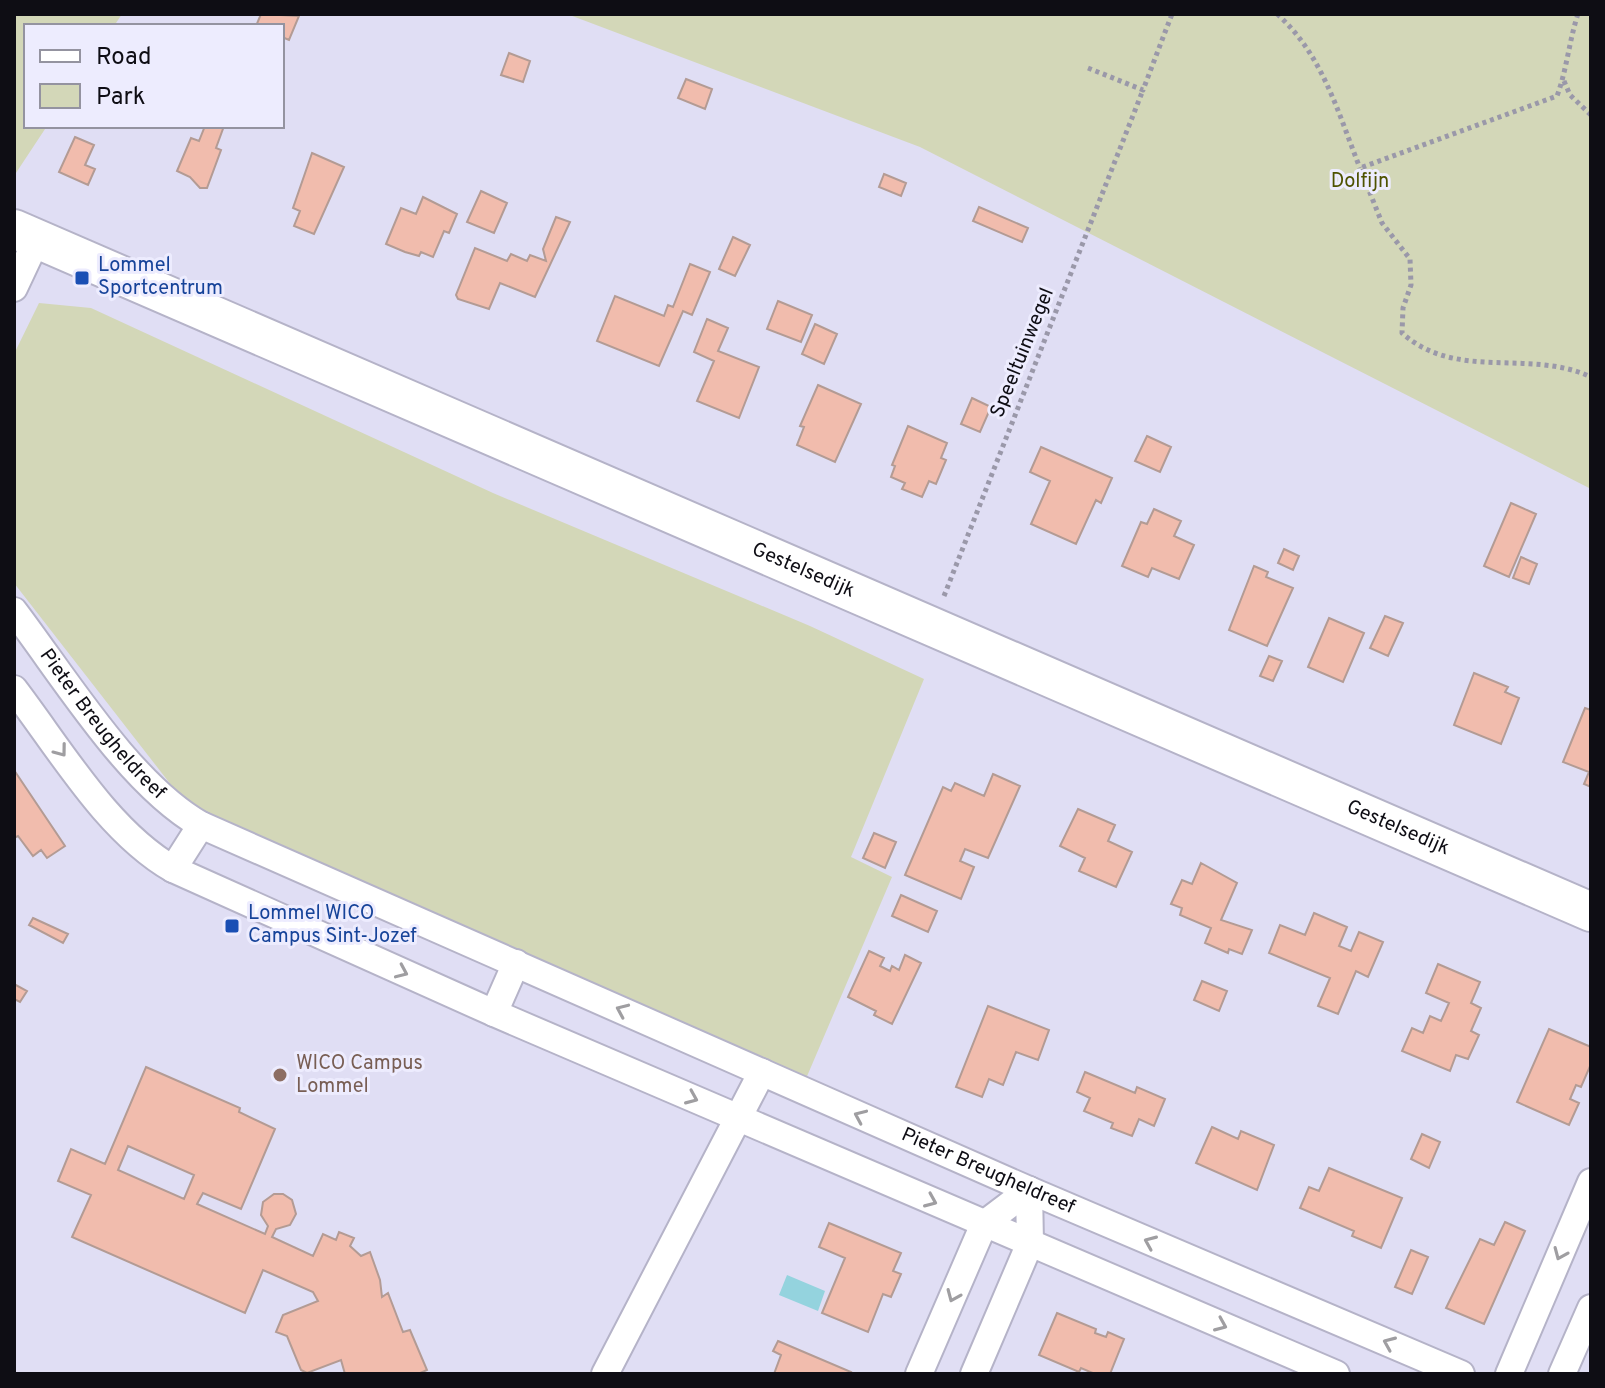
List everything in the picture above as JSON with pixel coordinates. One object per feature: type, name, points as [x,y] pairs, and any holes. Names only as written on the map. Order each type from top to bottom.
[{"type":"main road","name":"Gestelsedijk","points":[[25,234],[1591,912]]},
{"type":"street","points":[[14,288],[25,234]]},
{"type":"street","name":"Pieter Breugheldreef","points":[[14,611],[143,781],[173,809],[242,847],[516,963],[1029,1190],[1461,1374]]},
{"type":"street","points":[[14,689],[121,829],[151,856],[173,869],[494,1013],[1336,1374]]},
{"type":"street","points":[[173,869],[201,825]]},
{"type":"street","points":[[494,1013],[516,963]]},
{"type":"street","points":[[605,1374],[762,1072]]},
{"type":"street","points":[[1509,1374],[1591,1182]]},
{"type":"street","points":[[919,1374],[984,1224],[1029,1190]]},
{"type":"street","points":[[974,1374],[1030,1243],[1029,1190]]},
{"type":"street","points":[[1562,1374],[1591,1308]]},
{"type":"path","name":"Speeltuinwegel","points":[[932,627],[1172,14]]},
{"type":"path","points":[[1277,14],[1298,33],[1330,87],[1382,223],[1410,259],[1411,285],[1403,308],[1402,333],[1420,349],[1469,362],[1560,365],[1591,377]]},
{"type":"path","points":[[1360,168],[1557,96],[1578,14]]},
{"type":"path","points":[[1088,68],[1143,90]]},
{"type":"path","points":[[1563,80],[1570,95],[1591,115]]},
{"type":"green space","points":[[14,14],[122,14],[115,24],[24,24],[24,128],[46,128],[14,176]]},
{"type":"green space","name":"Dolfijn","points":[[567,14],[1591,14],[1591,489],[920,147]]},
{"type":"green space","points":[[39,303],[91,308],[493,493],[810,626],[924,679],[851,857],[892,877],[805,1081],[219,822],[175,790],[14,583],[14,354]]},
{"type":"shaded area","points":[[787,1275],[825,1291],[818,1311],[779,1295]]},
{"type":"building","points":[[261,14],[299,16],[289,40],[284,38],[284,24],[257,24]]},
{"type":"building","points":[[509,53],[530,61],[523,82],[501,75]]},
{"type":"building","points":[[686,79],[712,89],[705,109],[678,98]]},
{"type":"building","points":[[204,128],[223,128],[216,148],[221,150],[207,188],[200,188],[190,177],[177,171],[191,138],[199,141]]},
{"type":"building","points":[[75,137],[94,145],[85,165],[95,169],[88,185],[59,172]]},
{"type":"building","points":[[312,153],[344,167],[314,234],[294,226],[300,211],[293,208]]},
{"type":"building","points":[[884,174],[906,183],[901,196],[879,187]]},
{"type":"building","points":[[481,191],[507,203],[494,233],[467,222]]},
{"type":"building","points":[[423,197],[457,214],[449,233],[444,231],[433,257],[421,252],[419,256],[386,244],[401,208],[416,214]]},
{"type":"building","points":[[979,207],[1028,228],[1022,242],[973,221]]},
{"type":"building","points":[[556,217],[570,222],[535,297],[500,283],[489,309],[458,299],[456,295],[475,248],[507,261],[511,254],[527,261],[530,255],[546,261],[543,249]]},
{"type":"building","points":[[733,237],[750,245],[735,276],[719,269]]},
{"type":"building","points":[[690,264],[710,272],[692,315],[683,311],[659,366],[597,341],[615,296],[664,316],[668,305],[673,307]]},
{"type":"building","points":[[778,301],[812,315],[801,342],[767,329]]},
{"type":"building","points":[[707,319],[728,328],[718,351],[759,367],[739,418],[697,401],[714,361],[694,352]]},
{"type":"building","points":[[815,324],[837,334],[824,364],[802,354]]},
{"type":"building","points":[[818,385],[861,404],[835,462],[797,445],[804,427],[800,426]]},
{"type":"building","points":[[972,398],[991,407],[980,432],[961,424]]},
{"type":"building","points":[[908,426],[947,443],[941,458],[946,460],[936,484],[929,481],[922,497],[902,489],[905,483],[891,477],[895,466],[892,465]]},
{"type":"building","points":[[1147,436],[1171,447],[1160,472],[1135,461]]},
{"type":"building","points":[[1041,447],[1112,478],[1101,503],[1096,500],[1076,544],[1031,524],[1050,481],[1030,472]]},
{"type":"building","points":[[1511,503],[1536,514],[1509,577],[1484,566]]},
{"type":"building","points":[[1154,509],[1181,521],[1174,536],[1194,545],[1179,579],[1152,568],[1148,577],[1122,566],[1141,522],[1147,524]]},
{"type":"building","points":[[1284,549],[1299,556],[1293,570],[1278,563]]},
{"type":"building","points":[[1521,557],[1537,564],[1529,584],[1513,578]]},
{"type":"building","points":[[1254,566],[1268,572],[1266,577],[1293,588],[1267,646],[1229,630]]},
{"type":"building","points":[[1385,616],[1403,623],[1388,656],[1370,648]]},
{"type":"building","points":[[1329,618],[1364,633],[1343,682],[1308,667]]},
{"type":"building","points":[[1269,656],[1282,661],[1273,681],[1260,676]]},
{"type":"building","points":[[1474,673],[1508,687],[1505,692],[1519,698],[1501,744],[1454,725]]},
{"type":"building","points":[[1585,708],[1591,710],[1591,787],[1584,784],[1589,772],[1563,762]]},
{"type":"building","points":[[14,770],[65,846],[47,858],[41,850],[33,856],[18,836],[14,838]]},
{"type":"building","points":[[993,774],[1020,786],[988,858],[965,849],[960,861],[974,867],[961,899],[905,875],[943,787],[951,791],[955,783],[984,796]]},
{"type":"building","points":[[1078,809],[1115,825],[1108,841],[1132,852],[1116,887],[1079,871],[1085,858],[1060,846]]},
{"type":"building","points":[[874,833],[896,842],[885,868],[863,858]]},
{"type":"building","points":[[1201,863],[1237,883],[1221,920],[1252,930],[1242,954],[1229,949],[1228,953],[1205,943],[1211,928],[1180,915],[1182,908],[1171,904],[1182,880],[1192,884]]},
{"type":"building","points":[[901,895],[937,911],[928,932],[892,916]]},
{"type":"building","points":[[1314,913],[1347,927],[1339,946],[1351,951],[1359,932],[1383,942],[1368,977],[1356,971],[1338,1014],[1318,1006],[1330,978],[1269,953],[1280,925],[1305,935]]},
{"type":"building","points":[[33,918],[68,934],[63,943],[29,925]]},
{"type":"building","points":[[869,951],[884,958],[880,966],[890,971],[892,966],[899,970],[905,955],[921,963],[892,1024],[874,1015],[876,1011],[848,997]]},
{"type":"building","points":[[1438,964],[1480,982],[1471,1003],[1481,1008],[1471,1031],[1479,1035],[1468,1059],[1456,1055],[1450,1071],[1402,1051],[1412,1028],[1423,1033],[1430,1016],[1441,1021],[1449,1003],[1426,993]]},
{"type":"building","points":[[1202,981],[1227,991],[1219,1011],[1194,1000]]},
{"type":"building","points":[[14,984],[27,991],[20,1002],[14,999]]},
{"type":"building","points":[[988,1006],[1049,1030],[1038,1060],[1016,1052],[1003,1085],[989,1079],[982,1097],[956,1087]]},
{"type":"building","points":[[1549,1029],[1591,1047],[1591,1064],[1581,1087],[1576,1085],[1570,1099],[1579,1103],[1569,1125],[1517,1102]]},
{"type":"building","points":[[146,1067],[240,1108],[239,1112],[275,1129],[241,1209],[203,1193],[197,1204],[265,1234],[268,1226],[261,1215],[263,1202],[274,1194],[283,1194],[292,1200],[296,1214],[290,1225],[276,1229],[272,1237],[313,1256],[323,1234],[336,1240],[339,1232],[354,1238],[350,1246],[361,1256],[370,1252],[380,1280],[382,1297],[388,1293],[403,1332],[410,1330],[427,1370],[418,1374],[345,1374],[341,1360],[307,1373],[301,1370],[287,1336],[276,1332],[283,1315],[318,1301],[313,1292],[263,1270],[245,1313],[72,1237],[91,1195],[58,1181],[71,1149],[105,1164]],"holes":[[[128,1146],[194,1175],[184,1199],[118,1170]]]},
{"type":"building","points":[[1085,1072],[1135,1093],[1137,1087],[1165,1099],[1154,1126],[1139,1119],[1132,1136],[1111,1128],[1113,1123],[1084,1111],[1090,1098],[1077,1092]]},
{"type":"building","points":[[1212,1127],[1238,1139],[1241,1131],[1274,1145],[1257,1190],[1196,1163]]},
{"type":"building","points":[[1422,1134],[1440,1142],[1429,1168],[1411,1159]]},
{"type":"building","points":[[1329,1168],[1402,1198],[1381,1248],[1352,1236],[1354,1231],[1300,1208],[1309,1187],[1319,1191]]},
{"type":"building","points":[[1505,1222],[1525,1231],[1484,1324],[1446,1308],[1480,1239],[1494,1245]]},
{"type":"building","points":[[829,1223],[901,1253],[893,1271],[901,1274],[891,1297],[883,1294],[868,1332],[822,1313],[845,1258],[819,1247]]},
{"type":"building","points":[[1411,1250],[1428,1257],[1412,1294],[1395,1287]]},
{"type":"building","points":[[1057,1313],[1096,1329],[1095,1333],[1106,1337],[1108,1332],[1124,1339],[1110,1374],[1095,1374],[1081,1368],[1079,1372],[1039,1355]]},
{"type":"building","points":[[778,1341],[851,1372],[774,1374],[781,1355],[773,1351]]},
{"type":"place","name":"Lommel Sportcentrum","points":[[82,278]]},
{"type":"place","name":"Lommel WICO Campus Sint-Jozef","points":[[232,926]]},
{"type":"place","name":"WICO Campus Lommel","points":[[280,1075]]}]
